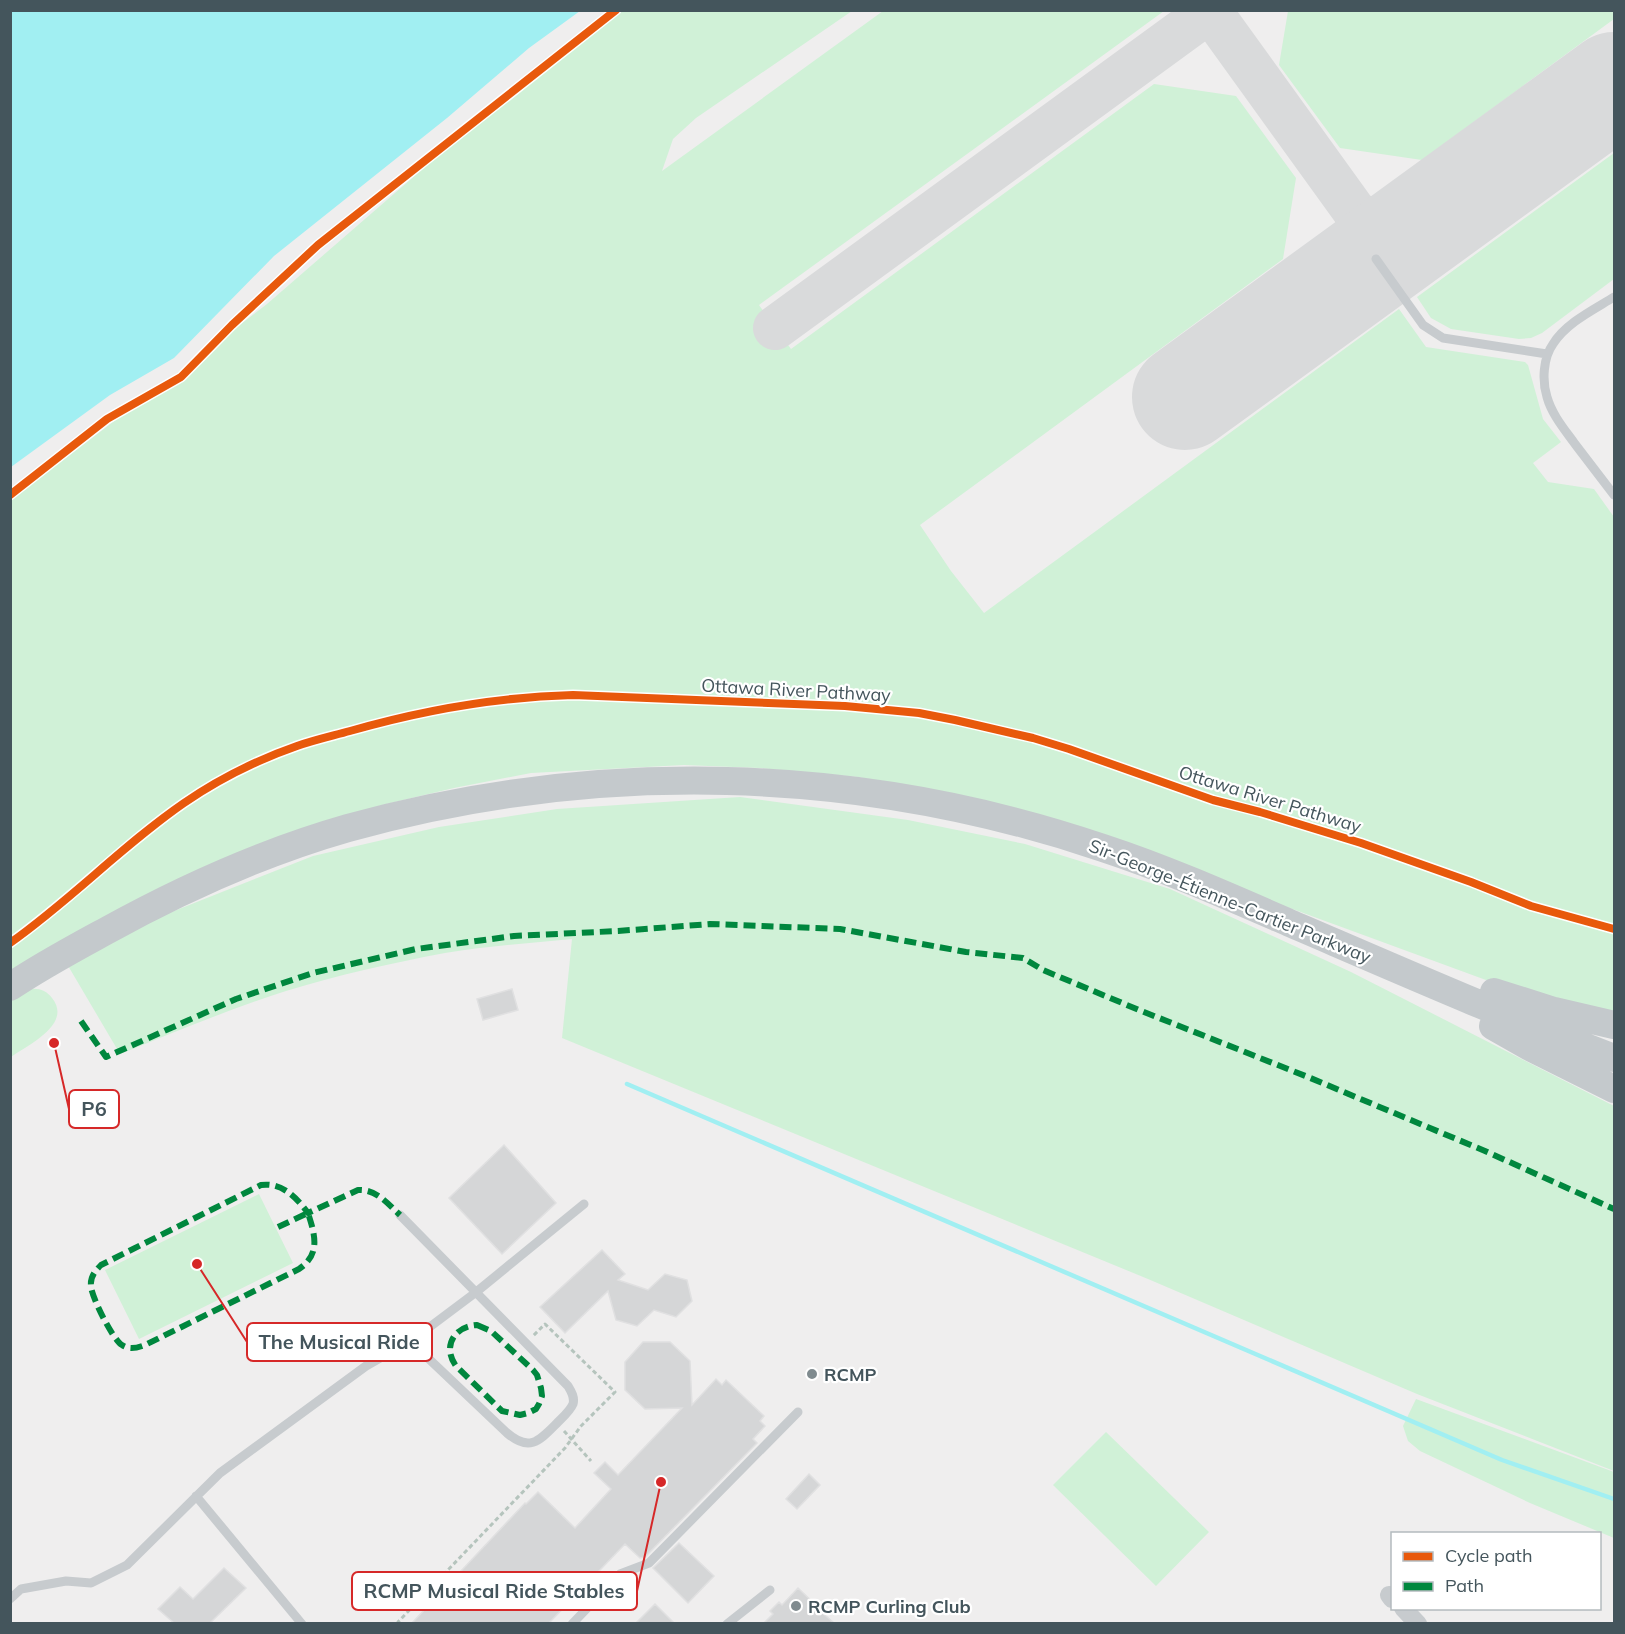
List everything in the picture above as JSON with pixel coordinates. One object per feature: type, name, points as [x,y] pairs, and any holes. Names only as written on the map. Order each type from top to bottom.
[{"type":"main road","name":"Sir-George-Étienne-Cartier Parkway","points":[[10,987],[41,966],[148,907],[248,862],[328,835],[423,810],[498,796],[606,783],[684,780],[794,784],[922,801],[1072,838],[1138,860],[1546,1032],[1614,1058]]},
{"type":"main road","points":[[1371,958],[1554,1011],[1614,1025]]},
{"type":"main road","points":[[1371,958],[1530,1047],[1614,1089]]},
{"type":"street","points":[[1405,1610],[1418,1623]]},
{"type":"lane","points":[[1376,259],[1423,325],[1443,338],[1547,354]]},
{"type":"lane","points":[[1614,297],[1567,328],[1553,343],[1547,354],[1544,375],[1544,386],[1550,407],[1614,495]]},
{"type":"lane","points":[[10,1599],[21,1589],[66,1581],[91,1583],[127,1565],[220,1473],[357,1373],[410,1341],[475,1293],[584,1204]]},
{"type":"lane","points":[[400,1215],[568,1386],[572,1392],[573,1404],[537,1442],[519,1442],[410,1341]]},
{"type":"lane","points":[[572,1623],[620,1574],[649,1563],[798,1412]]},
{"type":"lane","points":[[196,1496],[302,1623]]},
{"type":"lane","points":[[727,1623],[770,1590]]},
{"type":"path","points":[[399,1623],[615,1392],[545,1324],[525,1343]]},
{"type":"path","points":[[556,1424],[591,1461]]},
{"type":"green space","points":[[1614,10],[1614,19],[1422,160],[1340,148],[1279,65],[1288,11]]},
{"type":"green space","points":[[619,11],[852,11],[696,118],[673,139],[662,171],[883,11],[1164,11],[759,305],[791,349],[1154,84],[1236,96],[1296,178],[1283,259],[920,525],[951,571],[984,613],[1399,309],[1426,347],[1525,362],[1528,365],[1543,419],[1561,442],[1533,463],[1548,482],[1594,489],[1614,517],[1614,1019],[1505,987],[1216,881],[935,791],[858,777],[759,768],[684,765],[531,773],[382,805],[303,829],[11,975],[11,500],[267,304],[576,36]]},
{"type":"green space","points":[[1614,153],[1614,279],[1542,333],[1531,338],[1519,339],[1451,329],[1431,318],[1417,297]]},
{"type":"green space","points":[[740,797],[908,820],[1025,844],[1170,889],[1351,972],[1614,1106],[1614,1471],[1417,1394],[1148,1279],[562,1038],[572,939],[445,953],[345,975],[265,998],[120,1054],[67,964],[164,915],[313,856],[439,827],[557,809]]},
{"type":"green space","points":[[31,989],[43,990],[52,998],[57,1008],[57,1016],[46,1033],[11,1057],[11,1000]]},
{"type":"green space","points":[[259,1194],[293,1263],[139,1339],[105,1270]]},
{"type":"green space","points":[[1416,1399],[1614,1472],[1614,1538],[1530,1503],[1420,1451],[1408,1441],[1403,1426]]},
{"type":"green space","points":[[1106,1432],[1209,1532],[1156,1586],[1053,1485]]},
{"type":"water","points":[[11,10],[580,11],[529,48],[447,118],[274,256],[174,358],[110,395],[11,467]]},
{"type":"building","points":[[512,989],[518,1010],[483,1020],[477,999]]},
{"type":"building","points":[[504,1145],[556,1203],[502,1254],[449,1198]]},
{"type":"building","points":[[602,1250],[625,1274],[618,1280],[648,1290],[665,1274],[687,1280],[692,1301],[676,1317],[654,1310],[637,1326],[616,1320],[608,1291],[565,1333],[540,1307]]},
{"type":"building","points":[[643,1342],[670,1342],[690,1361],[692,1405],[716,1379],[722,1385],[726,1380],[764,1416],[760,1421],[765,1426],[753,1439],[757,1443],[645,1557],[640,1558],[625,1544],[549,1623],[412,1623],[538,1492],[575,1528],[611,1489],[594,1473],[605,1462],[618,1475],[682,1408],[645,1409],[625,1390],[625,1362]]},
{"type":"building","points":[[809,1474],[820,1485],[797,1509],[786,1499]]},
{"type":"building","points":[[679,1543],[714,1576],[688,1603],[653,1568]]},
{"type":"building","points":[[224,1568],[246,1588],[210,1623],[174,1623],[158,1609],[180,1587],[193,1599]]},
{"type":"building","name":"RCMP Curling Club","points":[[798,1588],[834,1623],[764,1623],[773,1614],[770,1611],[779,1602],[782,1605]]},
{"type":"building","points":[[655,1604],[674,1623],[636,1623]]},
{"type":"waterway","points":[[627,1084],[1502,1460],[1614,1499]]},
{"type":"taxiway","points":[[775,328],[1211,10]]},
{"type":"taxiway","points":[[1210,11],[1355,212],[1376,223],[1394,226],[1435,217]]},
{"type":"runway","points":[[1185,397],[1614,85]]},
{"type":"marked path","points":[[81,1021],[106,1057],[236,999],[313,973],[416,949],[514,936],[710,924],[840,929],[966,952],[1023,958],[1043,970],[1485,1151],[1614,1209]]},
{"type":"marked path","points":[[278,1227],[308,1213],[313,1229],[314,1244],[311,1257],[299,1269],[136,1348],[125,1347],[108,1327],[91,1286],[91,1280],[101,1265],[261,1185],[276,1186],[288,1192],[308,1213],[358,1190],[364,1190],[376,1194],[400,1215]]},
{"type":"marked path","points":[[477,1325],[491,1331],[537,1375],[542,1396],[536,1409],[520,1415],[502,1411],[456,1366],[450,1352],[453,1339],[462,1329],[477,1325]]},
{"type":"cycle path","points":[[10,495],[107,419],[181,377],[232,325],[318,245],[616,10]]},
{"type":"cycle path","name":"Ottawa River Pathway","points":[[10,943],[184,803],[225,778],[267,757],[316,740],[433,711],[488,702],[573,695],[845,706],[919,713],[955,720],[1069,749],[1213,800],[1361,843],[1531,906],[1614,929]]},
{"type":"place","name":"P6","points":[[54,1043]]},
{"type":"place","name":"The Musical Ride","points":[[197,1264]]},
{"type":"place","name":"RCMP","points":[[812,1374]]},
{"type":"place","name":"RCMP Musical Ride Stables","points":[[661,1482]]},
{"type":"place","name":"RCMP Curling Club","points":[[796,1606]]}]
